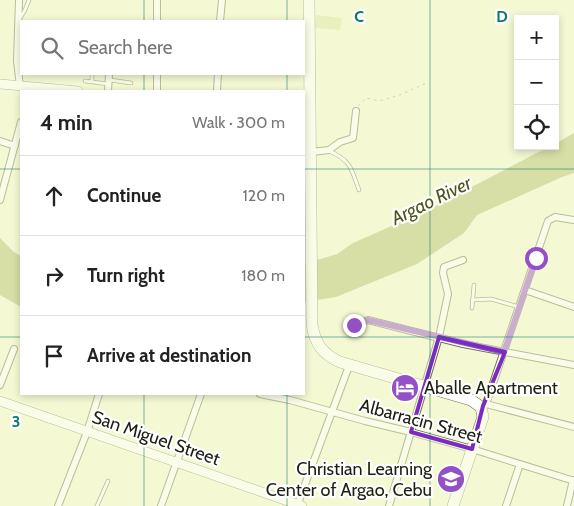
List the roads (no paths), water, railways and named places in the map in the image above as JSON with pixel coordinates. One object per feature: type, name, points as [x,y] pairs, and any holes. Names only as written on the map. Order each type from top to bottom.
[{"type":"highway","points":[[309,0],[307,111],[311,152],[312,325],[314,336],[323,352],[349,366],[424,386],[471,400],[484,406],[483,417],[453,506]]},
{"type":"main road","points":[[0,84],[30,89],[54,90]]},
{"type":"main road","name":"San Miguel Street","points":[[0,401],[299,505]]},
{"type":"street","points":[[19,0],[17,61],[20,86]]},
{"type":"street","points":[[157,0],[157,20]]},
{"type":"street","points":[[220,20],[222,0]]},
{"type":"street","points":[[157,75],[157,90]]},
{"type":"street","points":[[217,90],[218,75]]},
{"type":"street","points":[[311,152],[329,150],[340,142],[353,138],[356,112]]},
{"type":"street","points":[[0,200],[20,126]]},
{"type":"street","points":[[0,141],[15,146]]},
{"type":"street","points":[[574,220],[555,217],[548,221],[520,308],[484,406],[574,427]]},
{"type":"street","points":[[389,506],[439,338],[448,294],[443,273],[444,267],[463,260]]},
{"type":"street","points":[[525,290],[574,307]]},
{"type":"street","points":[[349,324],[354,325],[368,320],[439,338],[574,365]]},
{"type":"street","points":[[0,385],[14,348]]},
{"type":"street","points":[[299,505],[349,366]]},
{"type":"street","points":[[58,506],[87,432],[99,395]]},
{"type":"street","points":[[161,506],[201,395]]},
{"type":"street","name":"Albarracin Street","points":[[265,395],[411,432],[573,480]]},
{"type":"street","points":[[506,506],[520,464]]},
{"type":"street","points":[[567,506],[573,480]]},
{"type":"lane","points":[[19,19],[29,0]]},
{"type":"lane","points":[[92,75],[92,82]]},
{"type":"lane","points":[[85,81],[131,83]]},
{"type":"lane","points":[[329,150],[343,157],[350,166],[359,190]]},
{"type":"lane","points":[[472,308],[474,285]]},
{"type":"lane","points":[[472,300],[491,298],[520,308]]},
{"type":"lane","points":[[97,506],[108,481]]},
{"type":"place","name":"Aballe Apartment","points":[[405,388]]},
{"type":"place","name":"Christian Learning Center of Argao, Cebu","points":[[451,479]]},
{"type":"water label","name":"Argao River","points":[[431,200]]}]
